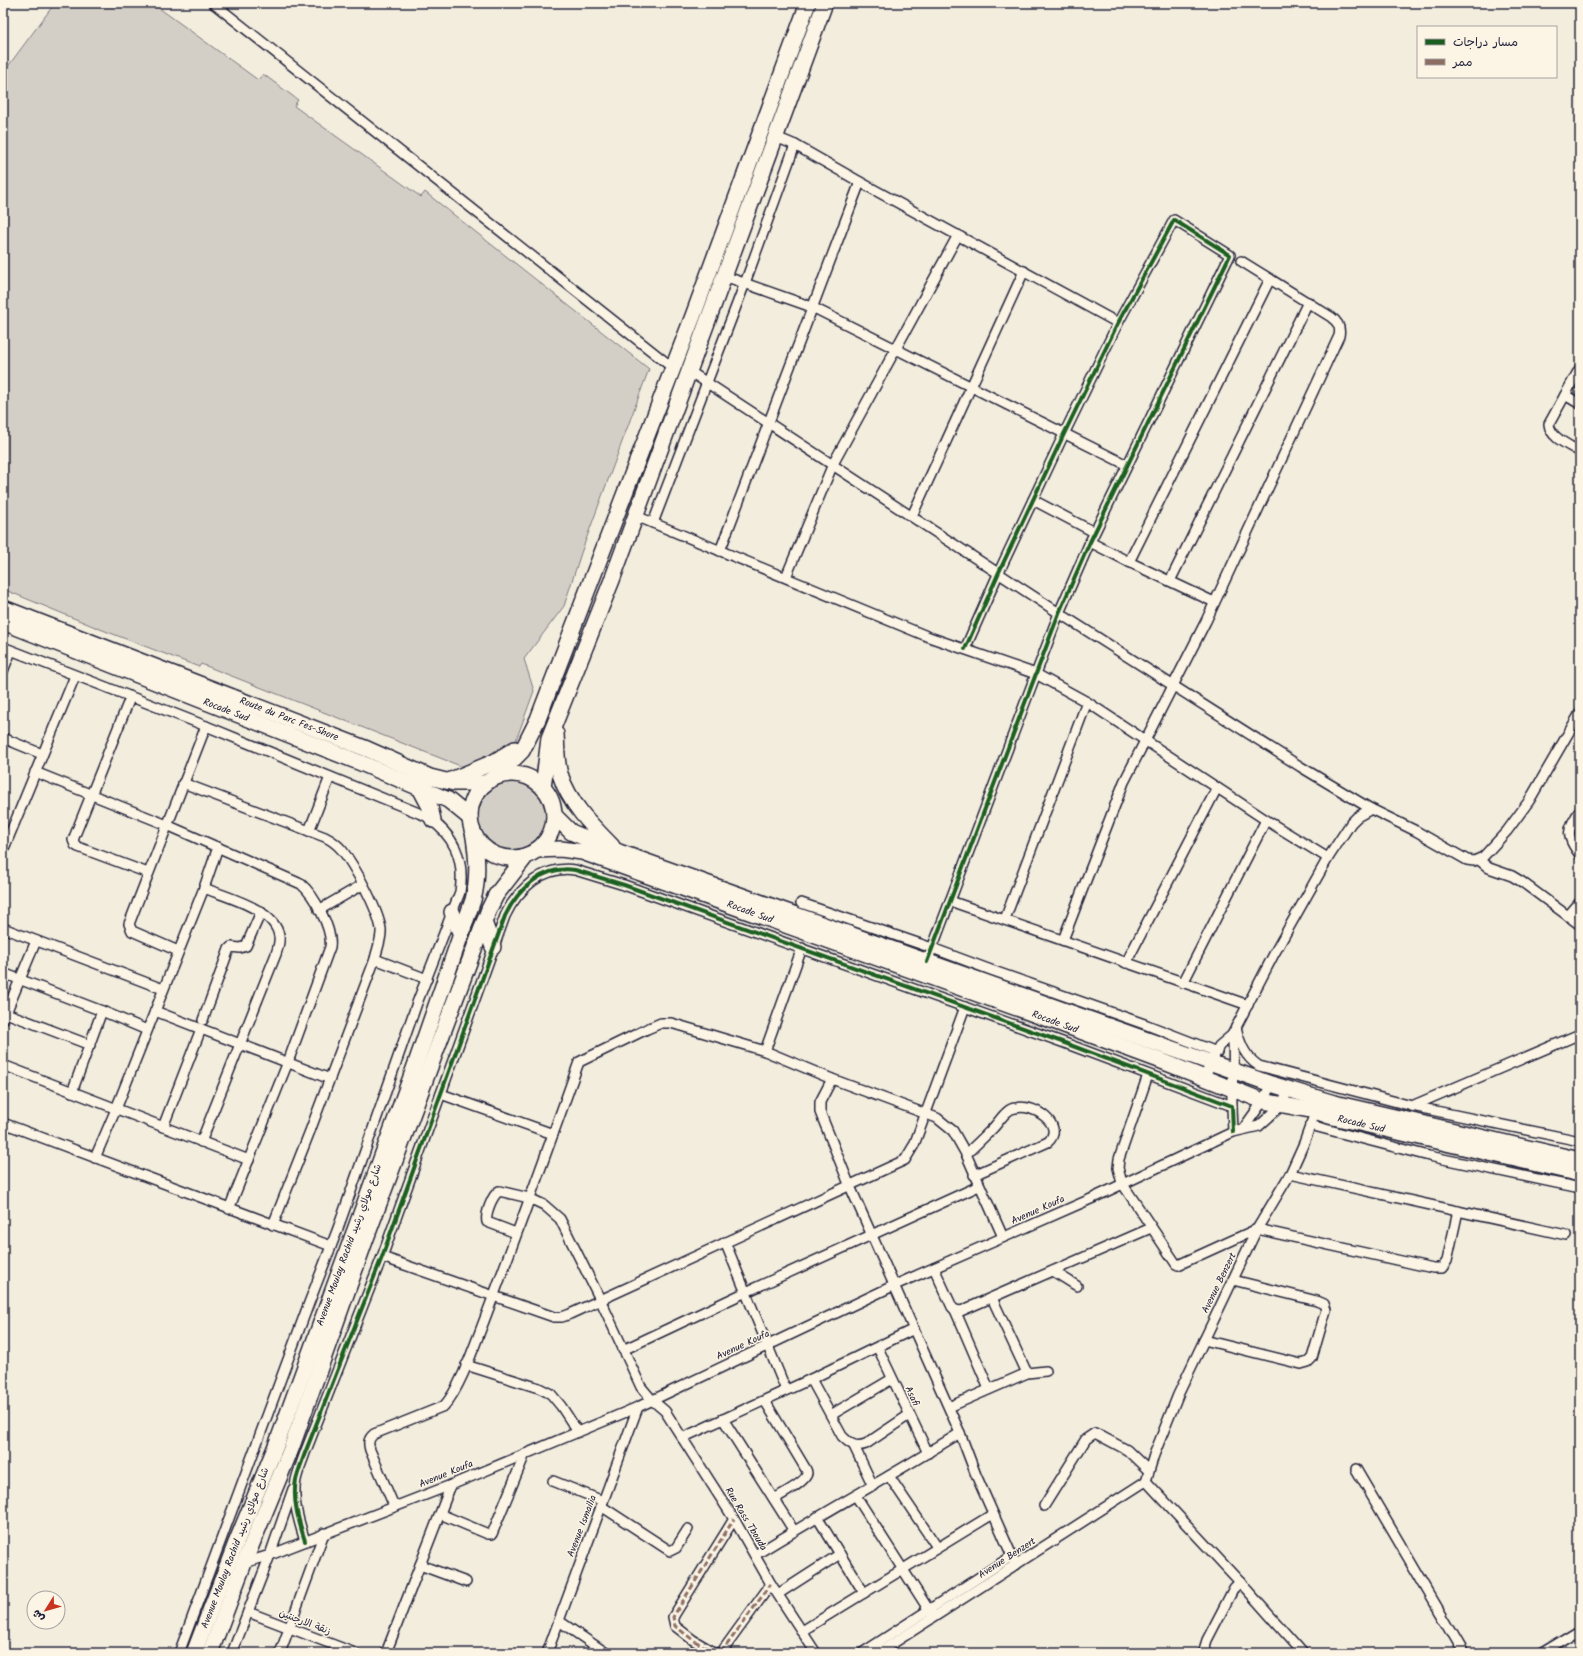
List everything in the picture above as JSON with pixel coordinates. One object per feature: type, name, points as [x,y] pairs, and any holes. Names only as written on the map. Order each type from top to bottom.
[{"type":"main road","points":[[491,780],[506,774],[522,775],[536,781],[551,800],[554,815],[551,831],[545,842],[532,853],[514,858],[502,856],[490,851],[480,842],[472,825],[472,805],[477,793],[491,780],[519,755],[529,737],[559,665],[673,368],[808,3]]},
{"type":"main road","points":[[543,788],[549,738],[612,580],[825,3]]},
{"type":"main road","name":"Route du Parc Fes-Shore","points":[[3,608],[367,749],[430,777],[446,782],[459,783],[491,780]]},
{"type":"main road","name":"Rocade Sud","points":[[3,622],[361,763],[448,800],[472,825]]},
{"type":"main road","points":[[555,723],[558,765],[565,785],[580,812],[619,852]]},
{"type":"main road","points":[[446,782],[506,756],[529,737]]},
{"type":"main road","points":[[420,788],[430,807],[433,820]]},
{"type":"main road","name":"Rocade Sud","points":[[554,815],[571,832],[619,852],[930,955],[1065,1012],[1214,1057],[1232,1070],[1288,1090],[1315,1111],[1329,1116],[1580,1174]]},
{"type":"main road","name":"Avenue Moulay Rachid شارع مولاي رشيد","points":[[194,1653],[236,1543],[277,1443],[415,1066],[461,935],[477,885],[478,869],[472,825]]},
{"type":"main road","name":"Rocade Sud","points":[[532,853],[568,849],[600,858],[1063,1024],[1263,1101],[1315,1111],[1375,1113],[1580,1160]]},
{"type":"main road","name":"Avenue Moulay Rachid شارع مولاي رشيد","points":[[210,1653],[244,1563],[291,1449],[365,1241],[484,922],[496,894],[532,853]]},
{"type":"main road","points":[[452,912],[461,935]]},
{"type":"main road","points":[[484,922],[494,947]]},
{"type":"street","points":[[213,3],[673,368]]},
{"type":"street","points":[[776,138],[796,145],[860,182],[1118,323]]},
{"type":"street","points":[[653,523],[796,145]]},
{"type":"street","points":[[720,551],[860,182]]},
{"type":"street","points":[[801,903],[930,955],[1036,674],[1094,532],[1230,255],[1174,220],[1118,323],[999,572],[965,649]]},
{"type":"street","points":[[786,577],[833,464],[958,235]]},
{"type":"street","points":[[1063,940],[1124,782],[1174,686],[1339,336],[1340,328],[1335,320],[1241,261]]},
{"type":"street","points":[[912,516],[1024,271]]},
{"type":"street","points":[[724,276],[812,307],[895,350],[1128,465]]},
{"type":"street","points":[[1129,562],[1270,279]]},
{"type":"street","points":[[1170,581],[1308,302]]},
{"type":"street","points":[[1580,368],[1549,424],[1549,430],[1555,436],[1580,452]]},
{"type":"street","points":[[689,371],[1174,686],[1371,809],[1416,831],[1467,860],[1479,860],[1489,853],[1529,801],[1580,713]]},
{"type":"street","points":[[1565,395],[1580,404]]},
{"type":"street","points":[[1033,500],[1094,532]]},
{"type":"street","points":[[636,516],[929,637],[1036,674],[1087,702],[1266,820],[1328,858]]},
{"type":"street","points":[[1090,542],[1214,602]]},
{"type":"street","points":[[3,671],[7,649],[130,698],[206,726],[426,816],[439,824],[448,835],[461,862],[462,879],[460,892],[427,979],[331,1246],[179,1653]]},
{"type":"street","points":[[3,851],[75,676]]},
{"type":"street","points":[[130,698],[90,794],[73,840],[75,845],[148,873]]},
{"type":"street","points":[[1005,919],[1087,702]]},
{"type":"street","points":[[178,951],[132,931],[130,927],[148,873],[206,726]]},
{"type":"street","points":[[3,738],[42,754]]},
{"type":"street","points":[[35,772],[167,825],[300,884],[306,888],[331,935],[330,947],[288,1062],[229,1208]]},
{"type":"street","points":[[308,830],[330,777]]},
{"type":"street","points":[[183,783],[308,830],[325,837],[341,848],[375,908],[381,930],[381,937],[375,959],[273,1225]]},
{"type":"street","points":[[1126,963],[1217,788]]},
{"type":"street","points":[[1204,1078],[1220,1046],[1234,1031],[1274,954],[1328,858],[1351,823],[1357,817],[1371,809]]},
{"type":"street","points":[[1580,810],[1568,831],[1571,842],[1580,855]]},
{"type":"street","points":[[1183,983],[1266,820]]},
{"type":"street","points":[[95,1158],[204,888],[218,847]]},
{"type":"street","points":[[597,876],[600,858]]},
{"type":"street","points":[[1479,860],[1489,868],[1512,876],[1522,882],[1580,925]]},
{"type":"street","points":[[232,1653],[270,1555],[305,1453],[382,1257],[510,904],[534,879],[547,872],[567,868],[597,876],[802,948],[1232,1106]]},
{"type":"street","points":[[640,890],[644,874]]},
{"type":"street","points":[[319,910],[362,885]]},
{"type":"street","points":[[201,1142],[241,1045],[279,945],[280,937],[272,921],[261,912],[204,888]]},
{"type":"street","points":[[950,901],[1248,1005]]},
{"type":"street","points":[[1568,916],[1580,902]]},
{"type":"street","points":[[202,1020],[229,949],[231,947],[240,948],[246,946],[261,912]]},
{"type":"street","points":[[3,928],[163,989]]},
{"type":"street","points":[[36,941],[5,1016],[90,1045]]},
{"type":"street","points":[[765,1052],[802,948]]},
{"type":"street","points":[[375,959],[427,979]]},
{"type":"street","points":[[3,973],[147,1030]]},
{"type":"street","points":[[382,1257],[554,1317],[562,1317],[570,1314],[849,1184],[905,1160],[914,1145],[924,1114],[965,1008]]},
{"type":"street","points":[[72,1092],[102,1011]]},
{"type":"street","points":[[155,1011],[330,1079]]},
{"type":"street","points":[[394,1506],[370,1450],[368,1443],[370,1438],[374,1434],[444,1406],[449,1401],[466,1366],[580,1062],[661,1023],[679,1024],[765,1052],[832,1079],[937,1118],[953,1131],[966,1154],[974,1175],[1003,1237]]},
{"type":"street","points":[[163,1127],[201,1029]]},
{"type":"street","points":[[1233,1132],[1231,1088],[1234,1054],[1234,1031]]},
{"type":"street","points":[[1234,1031],[1247,1056],[1260,1066],[1412,1106],[1580,1140]]},
{"type":"street","points":[[1412,1106],[1580,1034]]},
{"type":"street","points":[[3,1065],[249,1160]]},
{"type":"street","points":[[1148,1075],[1119,1159],[1118,1168],[1122,1184],[1178,1265],[1257,1229],[1433,1268],[1442,1268],[1447,1261],[1458,1211]]},
{"type":"street","points":[[832,1079],[820,1102],[820,1112],[849,1184],[949,1407],[993,1514],[1016,1565]]},
{"type":"street","points":[[1243,1129],[1263,1101],[1271,1084]]},
{"type":"street","name":"Avenue Koufa","points":[[244,1563],[270,1555],[451,1485],[638,1407],[894,1285],[1182,1157],[1233,1132],[1259,1126],[1282,1105],[1288,1090]]},
{"type":"street","points":[[441,1094],[553,1134]]},
{"type":"street","points":[[1375,1113],[1384,1098]]},
{"type":"street","points":[[966,1154],[1007,1112],[1016,1108],[1025,1107],[1041,1114],[1052,1122],[1054,1135],[1048,1142],[974,1175]]},
{"type":"street","points":[[1315,1111],[1429,1156],[1580,1188]]},
{"type":"street","name":"Avenue Benzert","points":[[862,1653],[1016,1565],[1146,1481],[1154,1455],[1178,1395],[1257,1229],[1290,1174],[1304,1143],[1315,1111]]},
{"type":"street","points":[[3,1123],[331,1246]]},
{"type":"street","points":[[1290,1174],[1566,1235]]},
{"type":"street","points":[[623,1350],[746,1292],[979,1186]]},
{"type":"street","name":"Rue Rass Tbouda","points":[[516,1233],[487,1222],[486,1216],[494,1196],[499,1191],[529,1198],[544,1205],[560,1219],[600,1299],[641,1387],[652,1400],[665,1411],[734,1519],[771,1584],[816,1653]]},
{"type":"street","points":[[955,1310],[961,1310],[992,1298],[1151,1228]]},
{"type":"street","points":[[725,1242],[786,1390]]},
{"type":"street","points":[[934,1268],[952,1307],[955,1310],[989,1389]]},
{"type":"street","points":[[1053,1271],[1077,1286]]},
{"type":"street","points":[[1204,1340],[1301,1364],[1308,1362],[1312,1358],[1326,1310],[1324,1304],[1318,1301],[1233,1280]]},
{"type":"street","points":[[992,1298],[1027,1373]]},
{"type":"street","points":[[682,1438],[811,1380],[914,1329]]},
{"type":"street","name":"Asafi","points":[[878,1348],[928,1453]]},
{"type":"street","points":[[466,1366],[539,1388],[551,1394],[561,1406],[578,1432]]},
{"type":"street","points":[[949,1407],[1027,1373],[1046,1371]]},
{"type":"street","points":[[831,1415],[892,1379]]},
{"type":"street","points":[[811,1380],[842,1436],[854,1446],[866,1444],[909,1414]]},
{"type":"street","points":[[765,1401],[807,1473],[800,1482],[774,1499]]},
{"type":"street","name":"Avenue Ismailia","points":[[547,1653],[638,1407]]},
{"type":"street","points":[[723,1419],[794,1531]]},
{"type":"street","points":[[755,1555],[960,1433]]},
{"type":"street","points":[[1044,1506],[1086,1439],[1095,1433],[1127,1450],[1149,1471]]},
{"type":"street","points":[[854,1446],[873,1486]]},
{"type":"street","points":[[440,1514],[488,1534],[492,1534],[525,1454]]},
{"type":"street","points":[[1356,1469],[1464,1653]]},
{"type":"street","points":[[889,1476],[937,1546]]},
{"type":"street","points":[[296,1480],[297,1516],[305,1541]]},
{"type":"street","points":[[553,1481],[602,1504],[670,1551],[676,1548],[688,1529]]},
{"type":"street","points":[[1146,1481],[1240,1582],[1300,1652]]},
{"type":"street","points":[[386,1653],[451,1485]]},
{"type":"street","points":[[856,1496],[931,1614]]},
{"type":"street","points":[[802,1630],[864,1593],[937,1546],[993,1514]]},
{"type":"street","points":[[817,1517],[864,1593]]},
{"type":"street","points":[[715,1653],[693,1640],[675,1626],[673,1617],[734,1519]]},
{"type":"street","points":[[280,1653],[324,1534]]},
{"type":"street","points":[[778,1594],[840,1554]]},
{"type":"street","name":"Avenue Benzert","points":[[878,1653],[1012,1556]]},
{"type":"street","points":[[420,1565],[466,1582]]},
{"type":"street","points":[[1203,1653],[1234,1588],[1240,1582]]},
{"type":"street","points":[[721,1653],[771,1584]]},
{"type":"street","name":"زنقة الارجنتين","points":[[248,1612],[355,1653]]},
{"type":"street","points":[[559,1622],[606,1653]]},
{"type":"street","points":[[1542,1653],[1580,1630]]},
{"type":"shaded area","points":[[55,3],[152,3],[258,80],[263,74],[298,100],[294,106],[421,197],[425,192],[649,369],[581,553],[564,606],[524,659],[534,691],[515,743],[463,767],[201,664],[199,667],[100,629],[3,589],[3,73]]},
{"type":"shaded area","points":[[513,778],[527,781],[539,789],[547,801],[550,815],[547,829],[539,841],[527,849],[513,852],[499,849],[487,841],[479,829],[476,815],[479,801],[487,789],[499,781]]},
{"type":"marked path","points":[[715,1653],[693,1640],[675,1626],[673,1617],[734,1519]]},
{"type":"marked path","points":[[721,1653],[771,1584]]},
{"type":"cycle path","points":[[927,962],[1059,613],[1090,542],[1230,255],[1174,220],[1118,323],[999,572],[965,649]]},
{"type":"cycle path","points":[[305,1541],[298,1519],[295,1495],[296,1480],[300,1466],[382,1257],[505,916],[510,906],[524,888],[542,875],[563,869],[575,870],[624,885],[1062,1042],[1232,1106],[1233,1132]]}]
